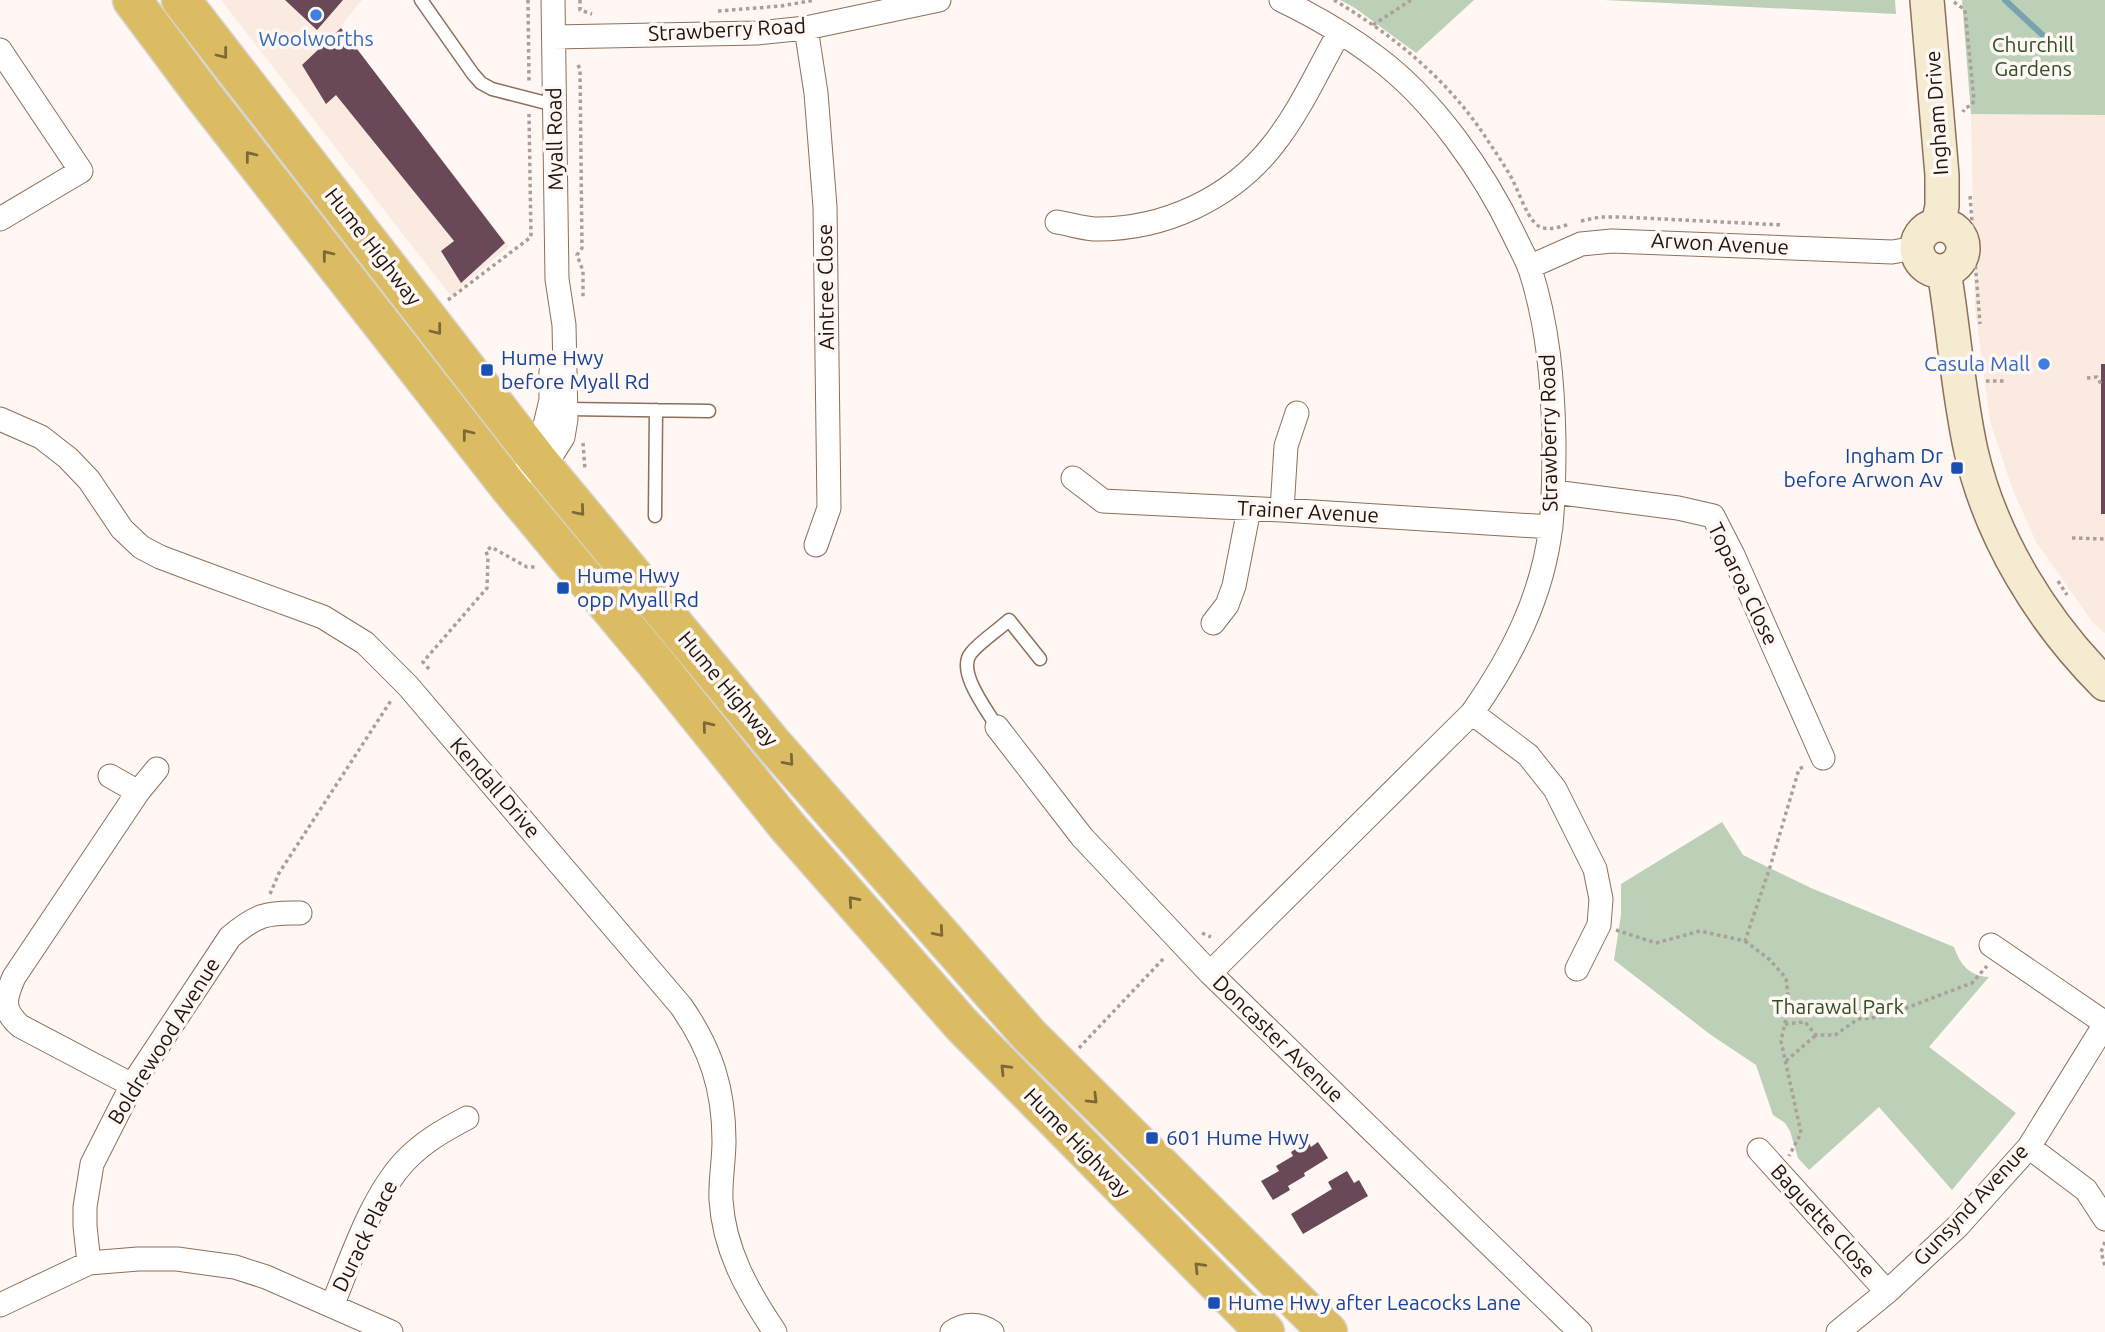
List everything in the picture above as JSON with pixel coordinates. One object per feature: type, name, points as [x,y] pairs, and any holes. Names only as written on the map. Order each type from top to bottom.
[{"type":"highway","name":"Hume Highway","points":[[132,0],[219,116],[509,487],[787,826],[962,1025],[1265,1332]]},
{"type":"highway","name":"Hume Highway","points":[[181,0],[537,459],[773,744],[1029,1035],[1328,1332]]},
{"type":"street","name":"Myall Road","points":[[509,487],[537,459],[553,453],[575,409],[557,279],[553,0]]},
{"type":"street","name":"Strawberry Road","points":[[554,37],[757,33],[806,28],[911,2],[939,0]]},
{"type":"street","name":"Strawberry Road","points":[[1210,973],[1472,713],[1500,671],[1531,610],[1542,576],[1551,527],[1552,368],[1529,267],[1500,206],[1465,152],[1436,115],[1404,81],[1376,57],[1281,0]]},
{"type":"street","name":"Ingham Drive","points":[[1927,0],[1942,175],[1942,206],[1927,237]]},
{"type":"street","name":"Aintree Close","points":[[806,28],[816,93],[825,221],[830,508],[816,545]]},
{"type":"street","points":[[1057,222],[1091,229],[1147,223],[1197,206],[1228,188],[1253,168],[1274,144],[1339,33]]},
{"type":"street","points":[[0,50],[81,172],[0,219]]},
{"type":"street","points":[[1927,237],[1945,226],[1956,232],[1963,248],[1959,261],[1944,271],[1961,398],[1972,452],[1994,519],[2014,562],[2033,593],[2075,651],[2105,684]]},
{"type":"street","name":"Arwon Avenue","points":[[1529,267],[1581,244],[1612,241],[1892,252],[1927,237]]},
{"type":"street","name":"Myall Road","points":[[537,459],[551,400],[551,324],[557,279]]},
{"type":"street","points":[[1282,510],[1286,446],[1297,413]]},
{"type":"street","name":"Kendall Drive","points":[[0,419],[41,437],[68,458],[89,480],[122,529],[141,547],[171,561],[323,617],[365,643],[408,686],[681,1006],[698,1030],[711,1058],[719,1088],[724,1140],[721,1200],[726,1233],[737,1268],[775,1332]]},
{"type":"street","name":"Trainer Avenue","points":[[1073,478],[1103,501],[1551,527]]},
{"type":"street","name":"Toparoa Close","points":[[1553,492],[1678,508],[1713,516],[1823,758]]},
{"type":"street","points":[[1213,623],[1227,605],[1234,586],[1249,509]]},
{"type":"street","points":[[1472,713],[1528,755],[1555,789],[1595,869],[1601,899],[1599,925],[1577,968]]},
{"type":"street","name":"Doncaster Avenue","points":[[997,727],[1082,838],[1210,973],[1580,1332]]},
{"type":"street","points":[[132,1084],[20,1026],[6,1009],[6,999],[14,977],[138,792],[157,769]]},
{"type":"street","points":[[110,776],[138,792]]},
{"type":"street","name":"Boldrewood Avenue","points":[[89,1263],[85,1207],[92,1164],[132,1084],[230,937],[248,922],[273,912],[300,912]]},
{"type":"street","points":[[1995,948],[2105,1023]]},
{"type":"street","name":"Gunsynd Avenue","points":[[1838,1332],[1958,1226],[2029,1147],[2105,1023]]},
{"type":"street","name":"Durack Place","points":[[332,1306],[375,1205],[390,1179],[406,1160],[436,1134],[467,1118]]},
{"type":"street","points":[[2029,1147],[2086,1190],[2105,1219]]},
{"type":"street","name":"Baguette Close","points":[[1759,1150],[1886,1292]]},
{"type":"street","points":[[0,1305],[89,1263],[177,1259],[235,1267],[266,1277],[391,1332]]},
{"type":"street","points":[[952,1332],[971,1324],[985,1327],[992,1332]]},
{"type":"lane","points":[[421,0],[481,83],[492,89],[554,105]]},
{"type":"lane","points":[[575,409],[709,411]]},
{"type":"lane","points":[[655,516],[656,410]]},
{"type":"lane","points":[[997,727],[967,675],[967,659],[971,652],[1009,620],[1040,659]]},
{"type":"path","points":[[444,303],[531,237],[528,0]]},
{"type":"path","points":[[580,0],[580,10],[589,14],[601,14]]},
{"type":"path","points":[[708,11],[781,6],[815,0]]},
{"type":"path","points":[[1334,0],[1415,55],[1440,80],[1488,140],[1510,174],[1534,223],[1544,228],[1556,228],[1600,217],[1788,225]]},
{"type":"path","points":[[1373,24],[1411,0]]},
{"type":"path","points":[[1954,0],[1955,4],[1965,10],[1974,100],[1972,105],[1963,111],[1964,123]]},
{"type":"path","points":[[578,65],[582,248],[577,255],[583,271],[583,299]]},
{"type":"path","points":[[1969,187],[1981,331]]},
{"type":"path","points":[[2087,378],[2097,377],[2101,384]]},
{"type":"path","points":[[1987,383],[1986,380],[2005,381]]},
{"type":"path","points":[[575,409],[583,458]]},
{"type":"path","points":[[2072,538],[2105,539]]},
{"type":"path","points":[[429,669],[423,663],[487,588],[488,558],[485,551],[492,547],[527,567],[540,566]]},
{"type":"path","points":[[2052,572],[2073,604]]},
{"type":"path","points":[[273,912],[268,899],[279,873],[393,698]]},
{"type":"path","points":[[1745,941],[1799,769],[1823,758]]},
{"type":"path","points":[[1599,925],[1656,943],[1700,931],[1745,941],[1770,960],[1786,978],[1789,1004],[1781,1041],[1801,1133],[1779,1172]]},
{"type":"path","points":[[1075,1052],[1167,955],[1162,948]]},
{"type":"path","points":[[1786,1061],[1816,1035],[1835,1035],[1858,1019],[1882,1017],[1972,983],[1995,948]]},
{"type":"path","points":[[1784,1024],[1805,1022],[1816,1035]]},
{"type":"path","points":[[2105,1242],[2101,1252],[2105,1266]]},
{"type":"shaded area","points":[[221,0],[362,0],[340,27],[509,246],[451,296]]},
{"type":"shaded area","name":"Casula Mall","points":[[1971,114],[2105,115],[2105,633],[2094,624],[2036,542],[2012,488],[1990,421],[1975,308]]},
{"type":"green space","points":[[1340,0],[1474,0],[1416,53]]},
{"type":"green space","points":[[1604,0],[1895,0],[1896,14]]},
{"type":"green space","name":"Churchill Gardens","points":[[1962,0],[2105,0],[2105,115],[1971,114]]},
{"type":"green space","name":"Tharawal Park","points":[[1722,822],[1743,855],[1811,888],[1954,947],[1959,959],[1971,972],[1989,977],[1929,1047],[2016,1113],[1952,1190],[1879,1107],[1809,1170],[1798,1158],[1785,1123],[1773,1115],[1756,1065],[1711,1035],[1614,960],[1621,915],[1621,884]]},
{"type":"building","name":"Woolworths","points":[[285,0],[343,0],[317,30]]},
{"type":"building","points":[[341,28],[505,243],[461,283],[441,251],[454,241],[336,95],[326,104],[302,65]]},
{"type":"building","points":[[2101,364],[2105,364],[2105,514],[2101,514]]},
{"type":"building","points":[[1308,1141],[1311,1147],[1318,1142],[1328,1158],[1304,1173],[1305,1176],[1288,1186],[1290,1190],[1273,1200],[1261,1181],[1279,1171],[1276,1166],[1293,1156],[1291,1152]]},
{"type":"building","points":[[1347,1171],[1354,1183],[1359,1180],[1368,1196],[1303,1234],[1291,1214],[1332,1189],[1328,1182]]},
{"type":"waterway","points":[[2005,0],[2050,42]]},
{"type":"place","name":"Woolworths","points":[[316,15]]},
{"type":"place","name":"Casula Mall","points":[[2044,364]]},
{"type":"place","name":"Hume Hwy before Myall Rd","points":[[487,370]]},
{"type":"place","name":"Ingham Dr before Arwon Av","points":[[1957,468]]},
{"type":"place","name":"Hume Hwy opp Myall Rd","points":[[563,588]]},
{"type":"place","name":"601 Hume Hwy","points":[[1152,1138]]},
{"type":"place","name":"Hume Hwy after Leacocks Lane","points":[[1214,1303]]}]
